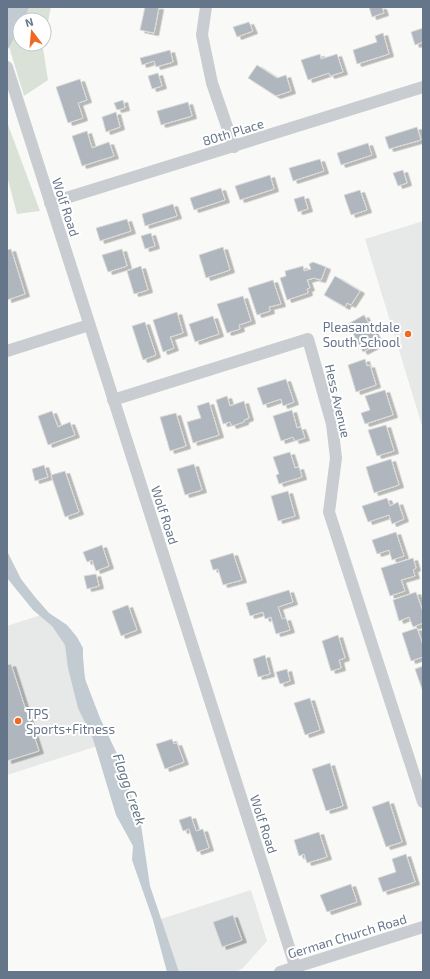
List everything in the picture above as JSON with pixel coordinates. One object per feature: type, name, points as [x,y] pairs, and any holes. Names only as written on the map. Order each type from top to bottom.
[{"type":"street","points":[[206,7],[202,35],[212,83],[234,147]]},
{"type":"street","name":"Wolf Road","points":[[7,67],[296,970]]},
{"type":"street","name":"80th Place","points":[[50,203],[423,87]]},
{"type":"street","points":[[7,351],[89,325]]},
{"type":"street","name":"Hess Avenue","points":[[113,400],[308,339],[332,424],[336,458],[329,512],[423,802]]},
{"type":"street","name":"German Church Road","points":[[280,972],[296,970],[423,927]]},
{"type":"shaded area","points":[[7,7],[51,7],[50,12],[12,12],[12,52],[44,52],[48,80],[24,96],[7,40]]},
{"type":"shaded area","points":[[7,7],[29,7],[27,12],[12,12],[12,42],[7,51]]},
{"type":"shaded area","points":[[7,122],[40,211],[17,214],[7,176]]},
{"type":"shaded area","name":"Pleasantdale South School","points":[[423,221],[423,429],[365,239]]},
{"type":"shaded area","points":[[7,551],[21,579],[35,597],[49,613],[67,625],[77,637],[83,648],[85,679],[100,718],[118,756],[141,825],[150,886],[179,972],[167,972],[153,920],[132,860],[133,846],[116,815],[93,739],[78,708],[68,668],[65,645],[52,626],[33,610],[7,578]]},
{"type":"shaded area","points":[[47,613],[82,667],[98,723],[107,743],[7,775],[7,626]]},
{"type":"shaded area","points":[[251,890],[267,941],[243,968],[236,972],[173,972],[155,921]]},
{"type":"building","points":[[145,7],[159,7],[154,33],[140,30]]},
{"type":"building","points":[[369,7],[382,7],[384,13],[372,17]]},
{"type":"building","points":[[249,22],[253,31],[237,37],[233,27]]},
{"type":"building","points":[[423,28],[423,42],[415,45],[411,32]]},
{"type":"building","points":[[383,33],[389,54],[357,64],[353,50],[377,42],[375,36]]},
{"type":"building","points":[[170,50],[173,62],[156,67],[154,61],[142,65],[140,58]]},
{"type":"building","points":[[320,54],[321,59],[337,54],[343,72],[330,76],[329,73],[308,80],[301,60]]},
{"type":"building","points":[[257,65],[277,78],[286,75],[291,91],[276,96],[248,78]]},
{"type":"building","points":[[158,73],[162,86],[152,89],[148,76]]},
{"type":"building","points":[[80,79],[87,100],[78,103],[83,118],[68,123],[56,87]]},
{"type":"building","points":[[123,100],[125,108],[117,110],[114,103]]},
{"type":"building","points":[[188,102],[192,116],[161,125],[157,111]]},
{"type":"building","points":[[116,112],[120,127],[106,132],[102,117]]},
{"type":"building","points":[[417,127],[421,140],[389,149],[385,137]]},
{"type":"building","points":[[87,131],[92,148],[109,142],[114,156],[82,166],[72,136]]},
{"type":"building","points":[[368,143],[372,155],[341,165],[337,153]]},
{"type":"building","points":[[320,159],[324,171],[293,181],[289,168]]},
{"type":"building","points":[[403,170],[407,183],[398,186],[393,173]]},
{"type":"building","points":[[270,175],[274,189],[240,200],[235,186]]},
{"type":"building","points":[[221,188],[225,200],[194,210],[190,198]]},
{"type":"building","points":[[360,190],[367,210],[351,215],[344,195]]},
{"type":"building","points":[[304,196],[308,209],[298,212],[294,199]]},
{"type":"building","points":[[173,204],[177,216],[145,226],[142,214]]},
{"type":"building","points":[[127,219],[131,231],[100,241],[96,228]]},
{"type":"building","points":[[151,233],[155,246],[145,249],[141,236]]},
{"type":"building","points":[[223,247],[230,270],[206,278],[199,255]]},
{"type":"building","points":[[11,249],[25,294],[7,300],[7,250]]},
{"type":"building","points":[[122,249],[127,266],[108,272],[102,255]]},
{"type":"building","points":[[313,262],[326,267],[321,280],[314,278],[307,280],[310,288],[307,289],[308,293],[287,300],[280,278],[286,276],[285,271],[303,266],[304,271],[311,269],[309,264]]},
{"type":"building","points":[[141,266],[148,290],[134,294],[127,271]]},
{"type":"building","points":[[335,276],[360,291],[351,305],[347,303],[345,307],[324,295]]},
{"type":"building","points":[[273,280],[281,304],[269,307],[270,311],[257,315],[248,288]]},
{"type":"building","points":[[243,296],[251,321],[239,325],[240,329],[227,333],[217,304]]},
{"type":"building","points":[[177,312],[183,333],[170,337],[174,348],[163,352],[153,320]]},
{"type":"building","points":[[364,315],[380,343],[363,352],[348,324]]},
{"type":"building","points":[[213,316],[219,334],[195,342],[189,324]]},
{"type":"building","points":[[145,322],[156,355],[143,360],[132,326]]},
{"type":"building","points":[[365,359],[367,366],[370,365],[376,385],[356,392],[348,365]]},
{"type":"building","points":[[286,379],[294,402],[283,406],[281,399],[263,405],[257,388]]},
{"type":"building","points":[[385,390],[393,415],[365,424],[361,413],[370,410],[365,396]]},
{"type":"building","points":[[227,396],[230,406],[244,401],[249,418],[244,420],[244,422],[232,426],[230,422],[223,424],[216,400]]},
{"type":"building","points":[[209,402],[219,435],[193,443],[187,422],[201,418],[197,406]]},
{"type":"building","points":[[292,410],[297,428],[301,427],[305,438],[295,441],[293,437],[281,441],[273,416]]},
{"type":"building","points":[[52,411],[58,427],[70,422],[75,435],[48,445],[38,416]]},
{"type":"building","points":[[176,413],[186,446],[170,451],[160,417]]},
{"type":"building","points":[[386,425],[394,451],[377,456],[368,430]]},
{"type":"building","points":[[290,452],[295,468],[299,467],[302,477],[279,484],[276,475],[279,474],[273,457]]},
{"type":"building","points":[[391,459],[399,485],[374,493],[366,467]]},
{"type":"building","points":[[194,464],[202,490],[185,495],[177,469]]},
{"type":"building","points":[[44,465],[48,477],[35,481],[32,469]]},
{"type":"building","points":[[65,471],[79,512],[65,517],[51,475]]},
{"type":"building","points":[[288,491],[295,516],[278,521],[271,496]]},
{"type":"building","points":[[387,498],[390,506],[398,502],[404,519],[392,524],[389,515],[368,522],[362,506]]},
{"type":"building","points":[[396,532],[404,556],[392,560],[389,550],[377,554],[372,540]]},
{"type":"building","points":[[102,545],[109,566],[96,571],[92,560],[87,562],[83,552]]},
{"type":"building","points":[[233,553],[242,580],[223,585],[218,569],[213,570],[210,560]]},
{"type":"building","points":[[413,558],[416,568],[413,570],[415,576],[401,580],[405,591],[390,596],[381,568]]},
{"type":"building","points":[[96,574],[99,586],[87,589],[84,576]]},
{"type":"building","points":[[289,590],[293,602],[278,607],[282,619],[286,618],[290,630],[276,634],[271,617],[265,619],[263,612],[250,616],[246,603]]},
{"type":"building","points":[[416,592],[423,612],[423,623],[413,627],[409,617],[399,621],[393,600]]},
{"type":"building","points":[[128,605],[137,630],[121,636],[112,611]]},
{"type":"building","points":[[417,628],[423,645],[423,657],[411,661],[402,633]]},
{"type":"building","points":[[338,635],[345,658],[339,660],[341,668],[331,671],[322,641]]},
{"type":"building","points":[[265,655],[270,674],[258,677],[253,659]]},
{"type":"building","name":"TPS Sports+Fitness","points":[[11,664],[39,751],[7,761],[7,665]]},
{"type":"building","points":[[423,666],[423,689],[422,689],[415,669]]},
{"type":"building","points":[[287,669],[290,681],[280,684],[276,672]]},
{"type":"building","points":[[310,698],[320,730],[305,735],[294,703]]},
{"type":"building","points":[[172,739],[174,744],[177,743],[184,762],[165,769],[156,744]]},
{"type":"building","points":[[330,763],[343,806],[326,811],[312,769]]},
{"type":"building","points":[[389,801],[402,842],[386,847],[372,807]]},
{"type":"building","points":[[191,816],[196,831],[203,829],[209,848],[197,852],[189,829],[183,831],[179,820]]},
{"type":"building","points":[[319,832],[327,857],[307,863],[304,854],[299,856],[294,840]]},
{"type":"building","points":[[406,854],[415,882],[383,892],[378,878],[396,872],[392,859]]},
{"type":"building","points":[[351,884],[357,902],[327,912],[320,895]]},
{"type":"building","points":[[233,915],[242,940],[222,947],[213,922]]},
{"type":"place","name":"Pleasantdale South School","points":[[408,334]]},
{"type":"place","name":"TPS Sports+Fitness","points":[[18,721]]},
{"type":"water label","name":"Flagg Creek","points":[[130,789]]}]
